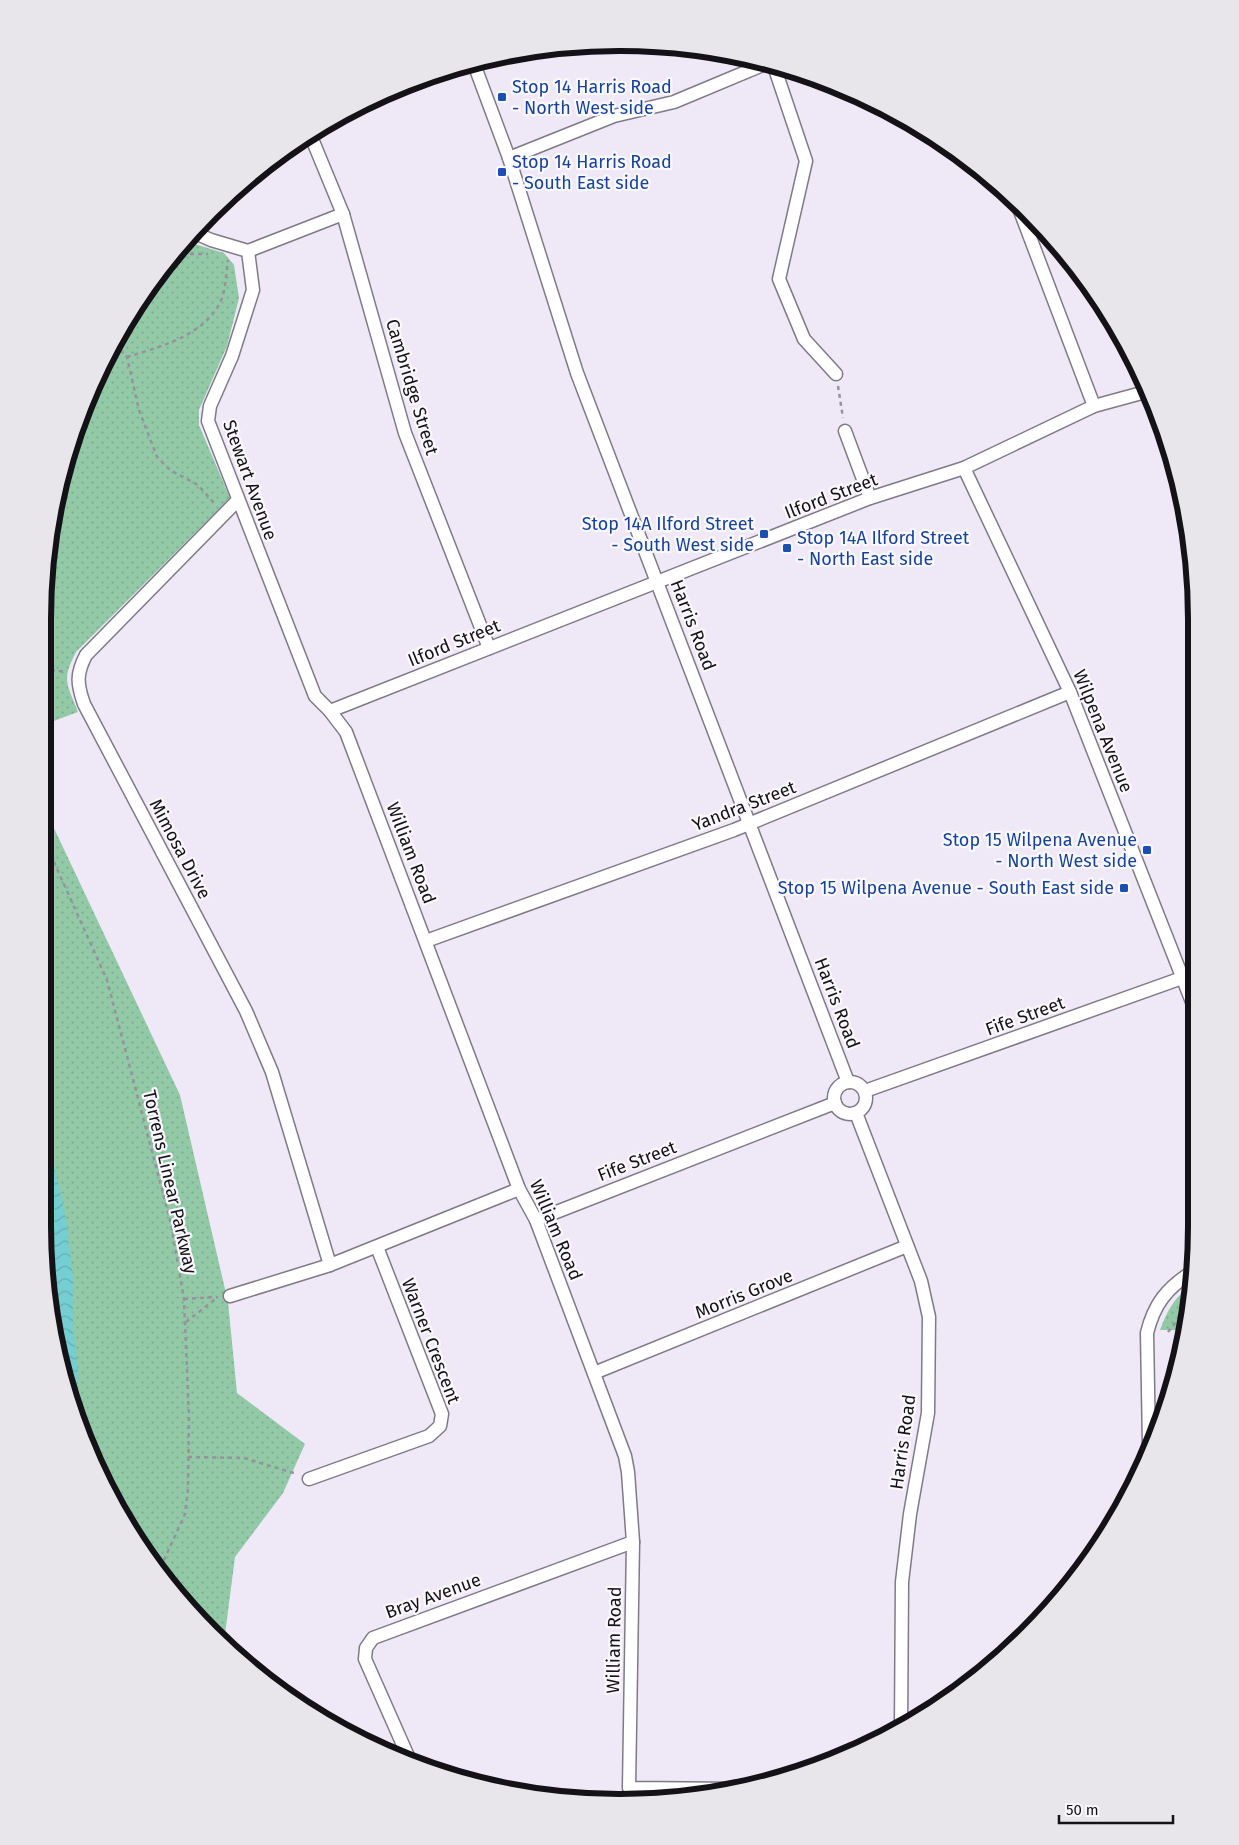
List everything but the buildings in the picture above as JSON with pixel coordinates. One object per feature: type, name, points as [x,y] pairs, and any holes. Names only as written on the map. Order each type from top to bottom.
[{"type":"street","points":[[509,158],[614,116],[674,102],[755,68]]},
{"type":"street","name":"Harris Road","points":[[476,70],[509,158],[576,373],[848,1082]]},
{"type":"street","points":[[777,74],[806,161],[779,279],[804,339],[836,374]]},
{"type":"street","name":"Cambridge Street","points":[[313,141],[343,214],[405,433],[489,648]]},
{"type":"street","points":[[202,235],[248,251],[343,214]]},
{"type":"street","points":[[1024,221],[1094,406]]},
{"type":"street","name":"Stewart Avenue","points":[[248,251],[253,290],[232,356],[210,406],[208,421],[315,696],[330,711]]},
{"type":"street","name":"Ilford Street","points":[[330,711],[870,498],[964,468],[1094,406],[1140,393]]},
{"type":"street","points":[[845,432],[870,498]]},
{"type":"street","name":"Wilpena Avenue","points":[[964,468],[1070,692],[1188,991]]},
{"type":"street","points":[[78,674],[86,655],[238,500]]},
{"type":"street","name":"Mimosa Drive","points":[[78,674],[77,684],[84,704],[250,1020],[272,1072],[330,1265]]},
{"type":"street","name":"Yandra Street","points":[[426,941],[750,823],[1070,692]]},
{"type":"street","name":"William Road","points":[[330,711],[346,732],[519,1189],[536,1220],[625,1456],[628,1472],[633,1542],[629,1788],[696,1789]]},
{"type":"street","name":"Fife Street","points":[[865,1091],[1188,976]]},
{"type":"street","points":[[848,1082],[860,1085],[865,1091],[866,1098],[863,1108],[856,1113],[841,1112],[835,1103],[838,1088],[848,1082]]},
{"type":"street","name":"Fife Street","points":[[536,1220],[835,1103]]},
{"type":"street","name":"Harris Road","points":[[856,1113],[908,1246],[926,1300],[929,1318],[926,1433],[910,1514],[903,1567],[901,1719]]},
{"type":"street","points":[[224,1296],[330,1265],[519,1189]]},
{"type":"street","name":"Morris Grove","points":[[594,1373],[908,1246]]},
{"type":"street","name":"Warner Crescent","points":[[309,1479],[429,1436],[440,1426],[442,1414],[377,1247]]},
{"type":"street","points":[[1149,1431],[1147,1333],[1157,1304],[1168,1290],[1186,1277]]},
{"type":"street","name":"Bray Avenue","points":[[405,1751],[365,1659],[366,1648],[373,1638],[633,1542]]},
{"type":"path","points":[[127,357],[172,342],[207,322],[222,298],[230,246]]},
{"type":"path","points":[[185,254],[210,254]]},
{"type":"path","points":[[119,350],[127,357],[139,410],[157,458],[170,470],[198,485],[211,497],[223,516]]},
{"type":"path","points":[[836,374],[845,432]]},
{"type":"path","points":[[51,670],[78,674]]},
{"type":"path","name":"Torrens Linear Parkway","points":[[51,856],[107,980],[171,1224],[184,1299],[188,1457],[185,1514],[163,1563]]},
{"type":"path","points":[[184,1299],[224,1296]]},
{"type":"path","points":[[186,1322],[224,1296]]},
{"type":"path","points":[[1168,1332],[1180,1317]]},
{"type":"path","points":[[188,1457],[244,1458],[277,1466],[309,1479]]},
{"type":"green space","points":[[193,244],[224,253],[234,265],[239,298],[227,346],[199,410],[199,425],[230,498],[76,652],[68,670],[67,682],[78,712],[51,722],[52,582],[62,509],[71,472],[81,437],[95,402],[127,335],[147,304]]},
{"type":"green space","points":[[51,822],[180,1095],[228,1302],[237,1393],[305,1444],[283,1493],[235,1557],[225,1634],[192,1600],[169,1571],[127,1510],[95,1443],[81,1408],[71,1373],[62,1336],[52,1263]]},
{"type":"green space","points":[[1184,1292],[1178,1330],[1160,1330],[1165,1317]]},
{"type":"water","points":[[51,1152],[66,1218],[73,1276],[73,1327],[78,1371],[77,1396],[62,1336],[56,1300],[52,1263]]},
{"type":"place","name":"Stop 14 Harris Road - North West side","points":[[502,97]]},
{"type":"place","name":"Stop 14 Harris Road - South East side","points":[[502,172]]},
{"type":"place","name":"Stop 14A Ilford Street - South West side","points":[[764,534]]},
{"type":"place","name":"Stop 14A Ilford Street - North East side","points":[[787,548]]},
{"type":"place","name":"Stop 15 Wilpena Avenue - North West side","points":[[1147,850]]},
{"type":"place","name":"Stop 15 Wilpena Avenue - South East side","points":[[1124,888]]}]
